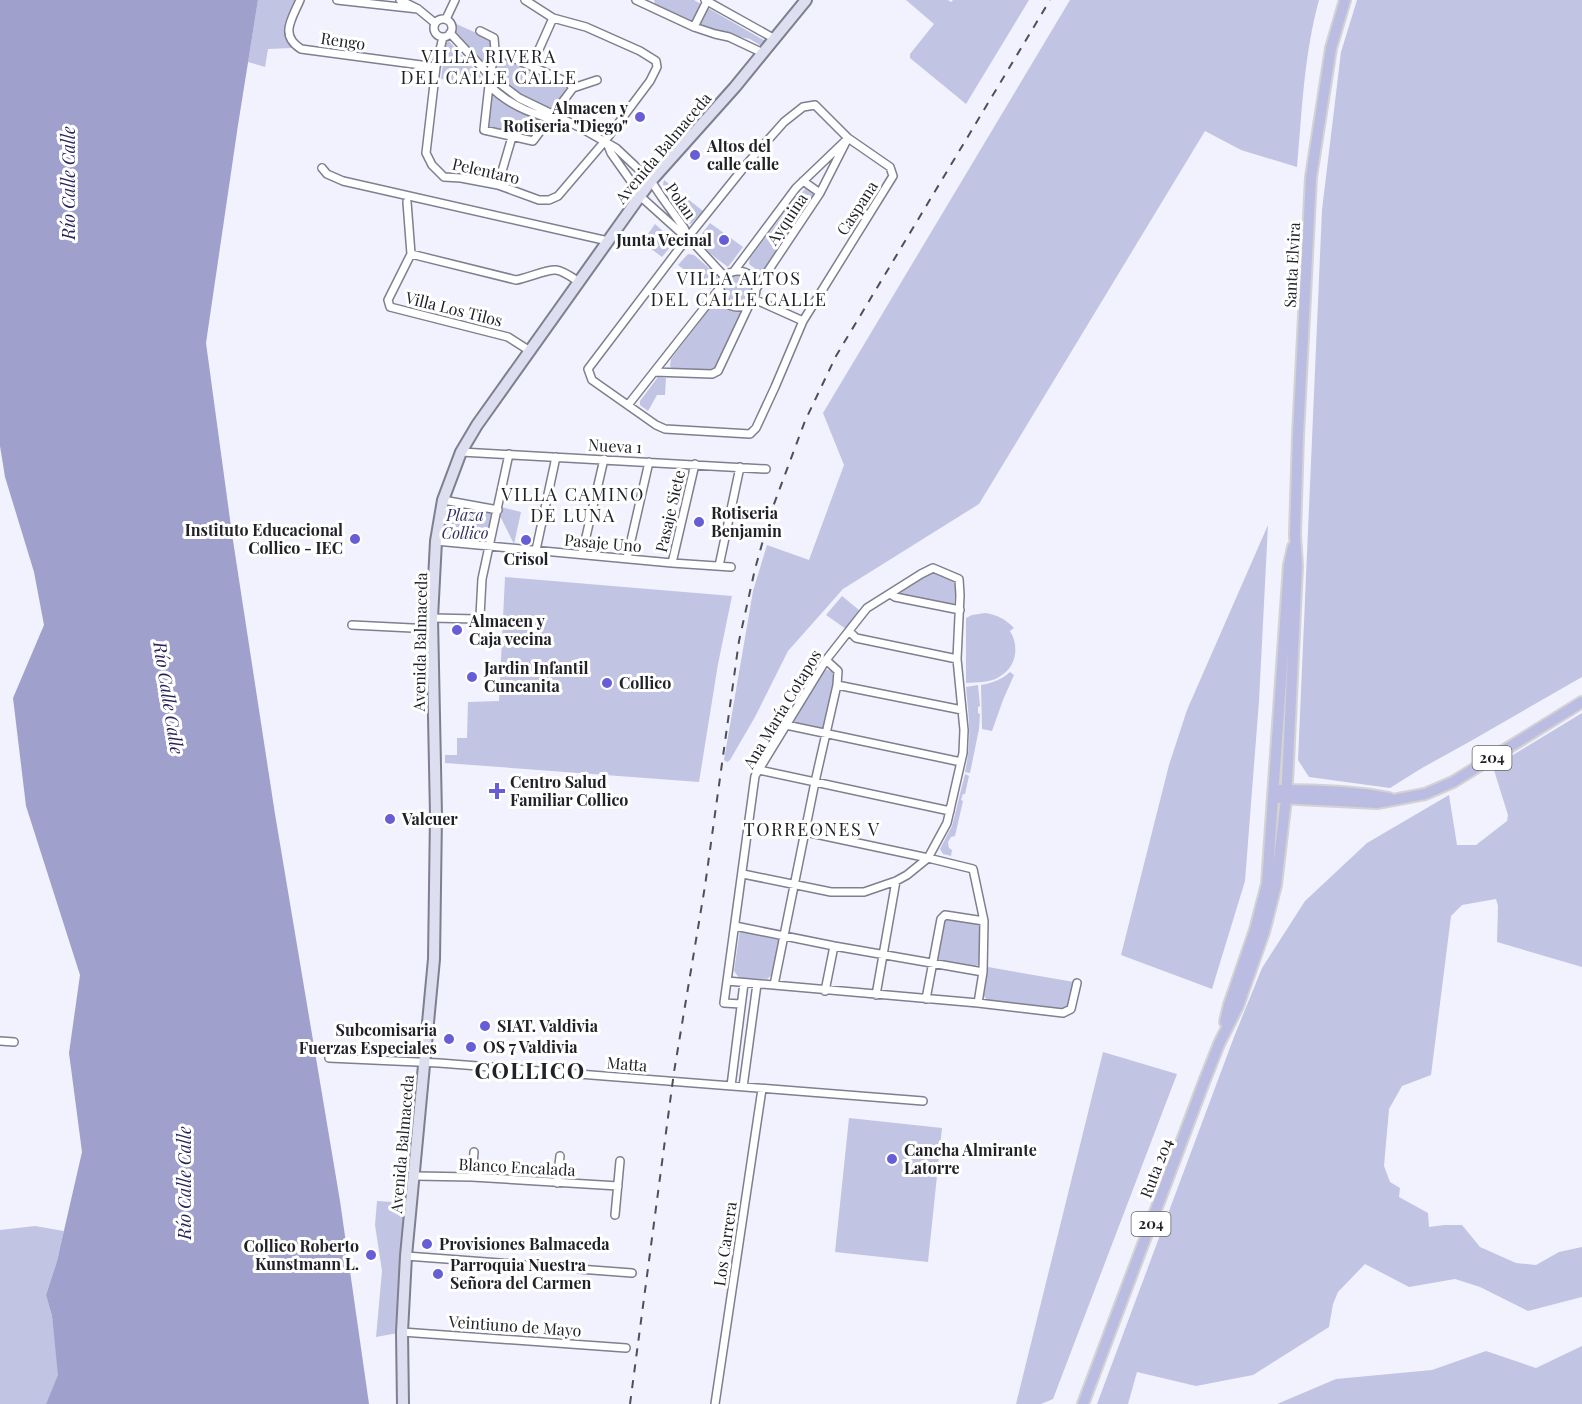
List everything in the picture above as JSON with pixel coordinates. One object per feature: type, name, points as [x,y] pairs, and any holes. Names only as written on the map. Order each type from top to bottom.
[{"type":"main road","name":"Avenida Balmaceda","points":[[403,1404],[402,1332],[406,1256],[434,959],[436,815],[432,618],[436,541],[443,500],[461,452],[477,425],[640,196],[735,87],[806,0]]},
{"type":"main road","name":"Santa Elvira","points":[[1286,794],[1298,566],[1295,535],[1298,435],[1311,177],[1331,48],[1345,0]]},
{"type":"main road","name":"Santa Elvira","points":[[1273,794],[1289,565],[1295,535]]},
{"type":"main road","name":"204","points":[[1286,794],[1303,799],[1377,803],[1425,794],[1453,782],[1582,702]]},
{"type":"main road","points":[[1288,763],[1292,774],[1299,782],[1308,789],[1319,791]]},
{"type":"main road","name":"204","points":[[1273,794],[1319,791],[1395,799]]},
{"type":"main road","name":"Ruta 204","points":[[1220,1044],[1229,1005],[1255,930],[1266,884],[1273,794]]},
{"type":"main road","name":"Ruta 204","points":[[1083,1404],[1220,1044],[1238,1006],[1264,932],[1276,885],[1286,794]]},
{"type":"main road","points":[[1283,826],[1303,799]]},
{"type":"street","name":"Rengo","points":[[300,0],[289,29],[290,38],[302,49],[436,67]]},
{"type":"street","points":[[337,0],[418,9]]},
{"type":"street","points":[[400,0],[418,9],[435,23]]},
{"type":"street","points":[[446,19],[455,0]]},
{"type":"street","points":[[525,0],[553,18],[586,27],[640,51],[656,61],[657,67],[650,81],[606,141]]},
{"type":"street","points":[[636,0],[649,3],[694,27],[729,37],[763,53]]},
{"type":"street","points":[[694,27],[706,0],[775,39]]},
{"type":"street","points":[[532,65],[553,18]]},
{"type":"street","points":[[447,35],[452,25],[446,19],[440,19],[435,23],[436,33],[447,35],[490,76],[519,98],[552,117]]},
{"type":"street","points":[[480,31],[494,38],[495,50],[484,130],[533,141],[573,88],[597,80]]},
{"type":"street","name":"Pelentaro","points":[[447,35],[436,67],[426,153],[432,165],[444,177],[498,184],[539,200],[549,200],[558,196],[606,141]]},
{"type":"street","points":[[495,50],[569,83],[573,88]]},
{"type":"street","points":[[489,85],[513,104],[552,117]]},
{"type":"street","name":"Caspana","points":[[815,105],[848,138],[890,167],[893,176],[802,321],[775,387],[756,428],[750,434],[665,429],[592,380],[588,369],[688,237],[745,166],[784,122],[803,107],[815,105]]},
{"type":"street","name":"Polan","points":[[552,117],[579,127],[616,148],[651,181],[688,237]]},
{"type":"street","points":[[498,184],[512,137]]},
{"type":"street","name":"Ayquina","points":[[734,271],[796,188],[848,138]]},
{"type":"street","name":"Ayquina","points":[[756,289],[820,193],[848,138]]},
{"type":"street","name":"Polan","points":[[606,141],[611,153],[640,196],[688,237],[724,276]]},
{"type":"street","points":[[322,168],[327,174],[343,181],[608,241]]},
{"type":"street","name":"Ayquina","points":[[803,181],[820,193]]},
{"type":"street","points":[[407,202],[411,254],[516,280],[555,270],[579,282]]},
{"type":"street","name":"Villa Los Tilos","points":[[411,254],[388,300],[390,307],[508,337],[530,351]]},
{"type":"street","points":[[628,405],[720,288],[724,276],[734,271],[748,274],[754,281],[756,289],[718,371],[712,374],[654,372]]},
{"type":"street","points":[[720,288],[722,299],[727,304],[738,308],[752,301],[802,321]]},
{"type":"street","name":"Nueva 1","points":[[461,452],[766,469]]},
{"type":"street","points":[[432,618],[477,619],[480,616],[482,579],[509,454]]},
{"type":"street","points":[[536,550],[556,457]]},
{"type":"street","points":[[582,554],[604,459]]},
{"type":"street","points":[[627,558],[649,462]]},
{"type":"street","name":"Pasaje Siete","points":[[672,563],[695,464]]},
{"type":"street","points":[[718,566],[740,467]]},
{"type":"street","points":[[443,500],[498,510]]},
{"type":"street","name":"Pasaje Uno","points":[[436,541],[731,567]]},
{"type":"street","name":"Ana María Cotapos","points":[[741,1004],[724,1003],[755,776],[826,660],[867,608],[933,568],[959,579],[960,610]]},
{"type":"street","points":[[743,874],[831,892],[864,892],[908,875],[928,858],[947,822],[963,753],[964,730],[957,659],[960,610],[895,597],[890,594]]},
{"type":"street","points":[[352,625],[432,629]]},
{"type":"street","points":[[849,631],[856,638],[957,659]]},
{"type":"street","points":[[774,985],[837,685],[838,671],[826,660]]},
{"type":"street","points":[[837,685],[962,710]]},
{"type":"street","points":[[786,725],[961,762]]},
{"type":"street","points":[[759,770],[950,811]]},
{"type":"street","points":[[806,832],[973,868],[984,921],[983,972],[978,1003]]},
{"type":"street","points":[[876,995],[896,881]]},
{"type":"street","points":[[926,999],[941,919],[945,915],[984,921]]},
{"type":"street","points":[[735,926],[983,972]]},
{"type":"street","points":[[825,991],[834,946]]},
{"type":"street","points":[[727,981],[978,1003],[1063,1013],[1071,1009],[1077,983]]},
{"type":"street","points":[[731,1086],[744,983]]},
{"type":"street","points":[[743,1087],[757,984]]},
{"type":"street","points":[[0,1041],[14,1042]]},
{"type":"street","name":"Matta","points":[[329,1058],[424,1062],[923,1101]]},
{"type":"street","name":"Los Carrera","points":[[715,1404],[762,1089]]},
{"type":"street","points":[[472,1177],[474,1152]]},
{"type":"street","points":[[557,1183],[560,1156]]},
{"type":"street","points":[[615,1215],[620,1161]]},
{"type":"street","name":"Blanco Encalada","points":[[415,1176],[472,1177],[618,1186]]},
{"type":"street","points":[[406,1256],[632,1273]]},
{"type":"street","name":"Veintiuno de Mayo","points":[[402,1332],[626,1348]]},
{"type":"green space","points":[[258,0],[296,0],[285,29],[292,48],[268,49],[265,67],[248,62]]},
{"type":"green space","points":[[654,0],[694,0],[767,42],[763,47],[750,39],[717,32],[655,4]]},
{"type":"green space","points":[[906,0],[948,0],[951,2],[953,0],[1029,0],[966,104],[910,58],[910,54],[934,24]]},
{"type":"green space","points":[[1070,0],[1319,0],[1307,62],[1297,167],[1241,150],[1205,131],[979,504],[843,589],[788,651],[755,717],[727,762],[724,760],[753,591],[767,545],[809,560],[844,465],[823,413]]},
{"type":"green space","points":[[1357,0],[1582,0],[1582,677],[1390,788],[1309,777],[1298,760],[1322,210],[1341,52]]},
{"type":"green space","points":[[454,23],[490,39],[492,42],[491,55],[484,66],[455,33]]},
{"type":"green space","points":[[446,40],[484,80],[486,85],[441,79]]},
{"type":"green space","points":[[497,53],[569,89],[553,110],[529,99],[494,75]]},
{"type":"green space","points":[[492,91],[544,119],[532,137],[488,127]]},
{"type":"green space","points":[[664,180],[703,211],[692,223],[687,222],[665,189]]},
{"type":"green space","points":[[809,188],[814,192],[813,198],[761,273],[749,264],[750,258],[789,207],[805,189]]},
{"type":"green space","points":[[710,223],[743,247],[728,267],[703,246],[700,236]]},
{"type":"green space","points":[[655,224],[672,241],[672,245],[662,257],[650,248],[654,239],[648,234]]},
{"type":"green space","points":[[688,254],[694,255],[717,275],[717,280],[710,289],[678,265]]},
{"type":"green space","points":[[739,275],[749,279],[753,289],[749,299],[739,303],[729,299],[725,289],[729,279]]},
{"type":"green space","points":[[720,298],[725,304],[743,312],[718,371],[673,370],[670,366],[671,359]]},
{"type":"green space","points":[[658,377],[666,378],[665,395],[657,395],[648,411],[640,405],[640,401]]},
{"type":"green space","name":"Plaza Collico","points":[[448,503],[492,511],[486,543],[443,540],[438,535]]},
{"type":"green space","points":[[501,507],[521,512],[514,544],[499,514]]},
{"type":"green space","points":[[1268,525],[1259,701],[1245,881],[1212,989],[1121,955],[1169,765],[1187,710]]},
{"type":"green space","points":[[931,572],[954,580],[956,585],[954,606],[895,594]]},
{"type":"green space","name":"Collico","points":[[505,577],[732,596],[718,664],[699,782],[445,763],[445,755],[457,755],[457,738],[467,738],[468,702],[499,701]]},
{"type":"green space","points":[[842,596],[859,610],[846,629],[826,615]]},
{"type":"green space","points":[[985,613],[1001,618],[1014,628],[1010,631],[1015,644],[1015,657],[1005,673],[999,677],[966,683],[966,618]]},
{"type":"green space","points":[[824,669],[832,671],[835,678],[824,730],[792,724]]},
{"type":"green space","points":[[1010,672],[1014,675],[992,731],[982,729],[981,685],[996,681]]},
{"type":"green space","points":[[978,685],[979,729],[970,773],[965,772],[969,740],[966,687]]},
{"type":"green space","points":[[1582,713],[1582,967],[1497,942],[1498,906],[1496,899],[1462,905],[1451,916],[1431,1075],[1402,1086],[1389,1109],[1384,1166],[1390,1182],[1400,1188],[1399,1197],[1428,1213],[1429,1227],[1462,1225],[1480,1247],[1516,1263],[1536,1265],[1559,1252],[1582,1247],[1582,1297],[1528,1311],[1480,1287],[1455,1279],[1409,1287],[1365,1264],[1338,1292],[1333,1304],[1329,1327],[1253,1375],[1196,1386],[1137,1372],[1128,1404],[1097,1404],[1262,968],[1305,901],[1367,843],[1449,795],[1457,845],[1476,845],[1507,821],[1508,815],[1493,767]]},
{"type":"green space","points":[[965,774],[969,776],[965,794],[961,800],[963,801],[955,836],[951,837],[948,842],[952,850],[951,856],[943,854],[940,849],[952,826]]},
{"type":"green space","points":[[944,917],[979,922],[980,962],[978,965],[937,960]]},
{"type":"green space","points":[[740,930],[780,937],[772,975],[767,979],[739,978],[734,971]]},
{"type":"green space","points":[[988,967],[1074,982],[1069,1005],[1063,1009],[988,1001],[983,995]]},
{"type":"green space","points":[[1103,1052],[1177,1074],[1053,1399],[1041,1404],[1016,1404]]},
{"type":"green space","name":"Cancha Almirante Latorre","points":[[849,1118],[942,1128],[928,1262],[835,1252]]},
{"type":"green space","points":[[377,1201],[409,1203],[398,1333],[376,1337],[382,1271],[375,1225]]},
{"type":"green space","points":[[35,1226],[64,1231],[46,1295],[52,1316],[59,1375],[46,1404],[0,1404],[0,1230]]},
{"type":"green space","points":[[1582,1346],[1582,1404],[1277,1404],[1336,1379],[1432,1370],[1486,1351],[1536,1368]]},
{"type":"water","name":"Río Calle Calle","points":[[0,0],[258,0],[206,343],[232,534],[275,814],[340,1201],[369,1404],[46,1404],[58,1375],[52,1316],[46,1295],[57,1261],[82,1152],[69,1053],[80,975],[26,806],[13,698],[44,625],[34,572],[5,477],[0,446]]},
{"type":"railway","points":[[630,1404],[674,1072],[705,886],[739,641],[755,569],[771,512],[805,421],[836,356],[1050,0]]},
{"type":"place","name":"Almacen y Rotiseria \"Diego\"","points":[[640,117]]},
{"type":"place","name":"Altos del calle calle","points":[[695,155]]},
{"type":"place","name":"Junta Vecinal","points":[[724,240]]},
{"type":"place","name":"Rotiseria Benjamin","points":[[699,522]]},
{"type":"place","name":"Instituto Educacional Collico - IEC","points":[[355,539]]},
{"type":"place","name":"Crisol","points":[[526,540]]},
{"type":"place","name":"Almacen y Caja vecina","points":[[457,630]]},
{"type":"place","name":"Jardin Infantil Cuncanita","points":[[472,677]]},
{"type":"place","name":"Collico","points":[[607,683]]},
{"type":"place","name":"Centro Salud Familiar Collico","points":[[497,791]]},
{"type":"place","name":"Valcuer","points":[[390,819]]},
{"type":"place","name":"SIAT. Valdivia","points":[[485,1026]]},
{"type":"place","name":"Subcomisaria Fuerzas Especiales","points":[[449,1039]]},
{"type":"place","name":"OS 7 Valdivia","points":[[471,1047]]},
{"type":"place","name":"Cancha Almirante Latorre","points":[[892,1159]]},
{"type":"place","name":"Provisiones Balmaceda","points":[[427,1244]]},
{"type":"place","name":"Collico Roberto Kunstmann L.","points":[[371,1255]]},
{"type":"place","name":"Parroquia Nuestra Señora del Carmen","points":[[438,1274]]},
{"type":"district","name":"VILLA RIVERA DEL CALLE CALLE","points":[[489,67]]},
{"type":"district","name":"VILLA ALTOS DEL CALLE CALLE","points":[[739,289]]},
{"type":"district","name":"VILLA CAMINO DE LUNA","points":[[573,505]]},
{"type":"district","name":"TORREONES V","points":[[812,830]]},
{"type":"district","name":"COLLICO","points":[[530,1071]]}]
